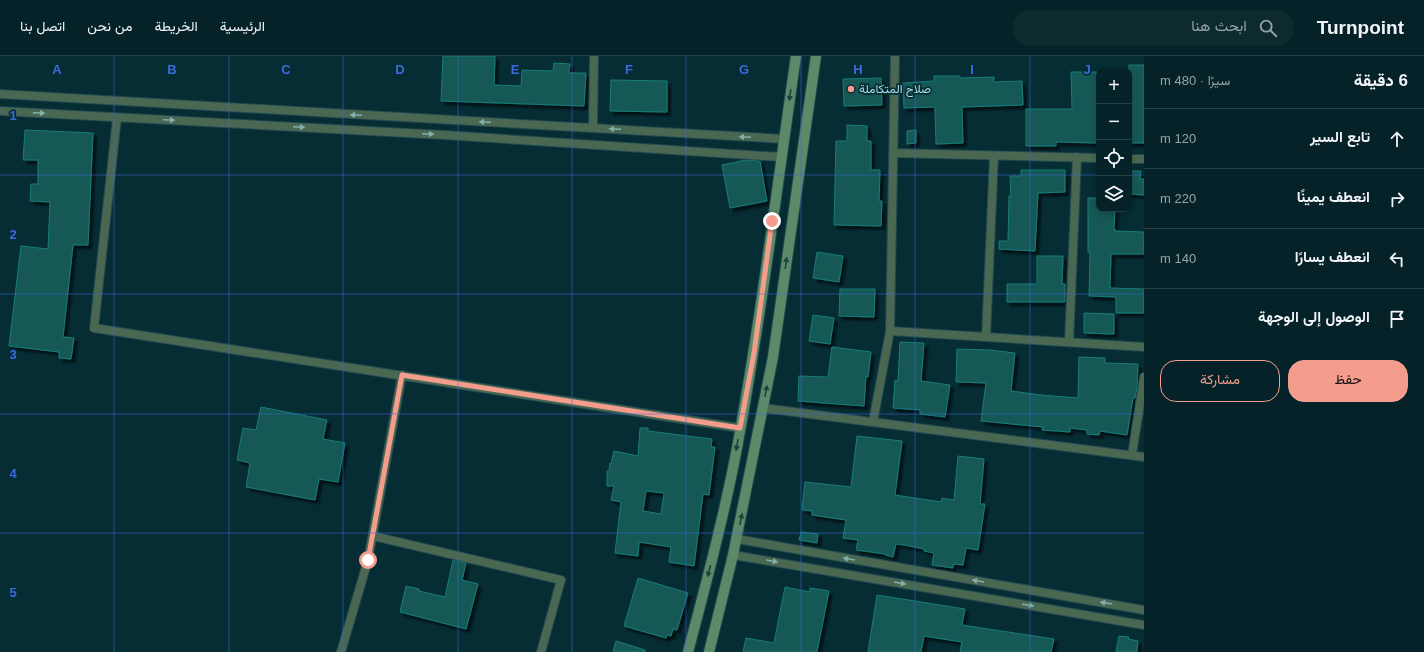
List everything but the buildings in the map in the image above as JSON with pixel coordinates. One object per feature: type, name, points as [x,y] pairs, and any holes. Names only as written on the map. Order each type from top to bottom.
[{"type":"street","points":[[593,128],[594,56]]},
{"type":"street","points":[[688,652],[714,552],[754,353],[796,56]]},
{"type":"street","points":[[709,652],[737,539],[773,357],[816,56]]},
{"type":"street","points":[[874,422],[890,331],[895,56]]},
{"type":"street","points":[[0,94],[784,139]]},
{"type":"street","points":[[0,111],[444,135],[781,158]]},
{"type":"street","points":[[117,118],[94,328],[740,428]]},
{"type":"street","points":[[893,153],[1096,158]]},
{"type":"street","points":[[986,337],[994,156]]},
{"type":"street","points":[[1069,342],[1077,158]]},
{"type":"street","points":[[1132,158],[1144,159]]},
{"type":"street","points":[[890,331],[1144,347]]},
{"type":"street","points":[[341,652],[368,560],[402,375]]},
{"type":"street","points":[[1132,455],[1144,377]]},
{"type":"street","points":[[763,408],[1144,457]]},
{"type":"street","points":[[373,536],[561,580],[541,652]]},
{"type":"street","points":[[737,539],[1144,610]]},
{"type":"street","points":[[733,555],[1144,626]]},
{"type":"place","name":"صلاح المتكاملة","points":[[851,89]]},
{"type":"route","points":[[368,560],[402,375],[740,428],[754,353],[772,221]]}]
